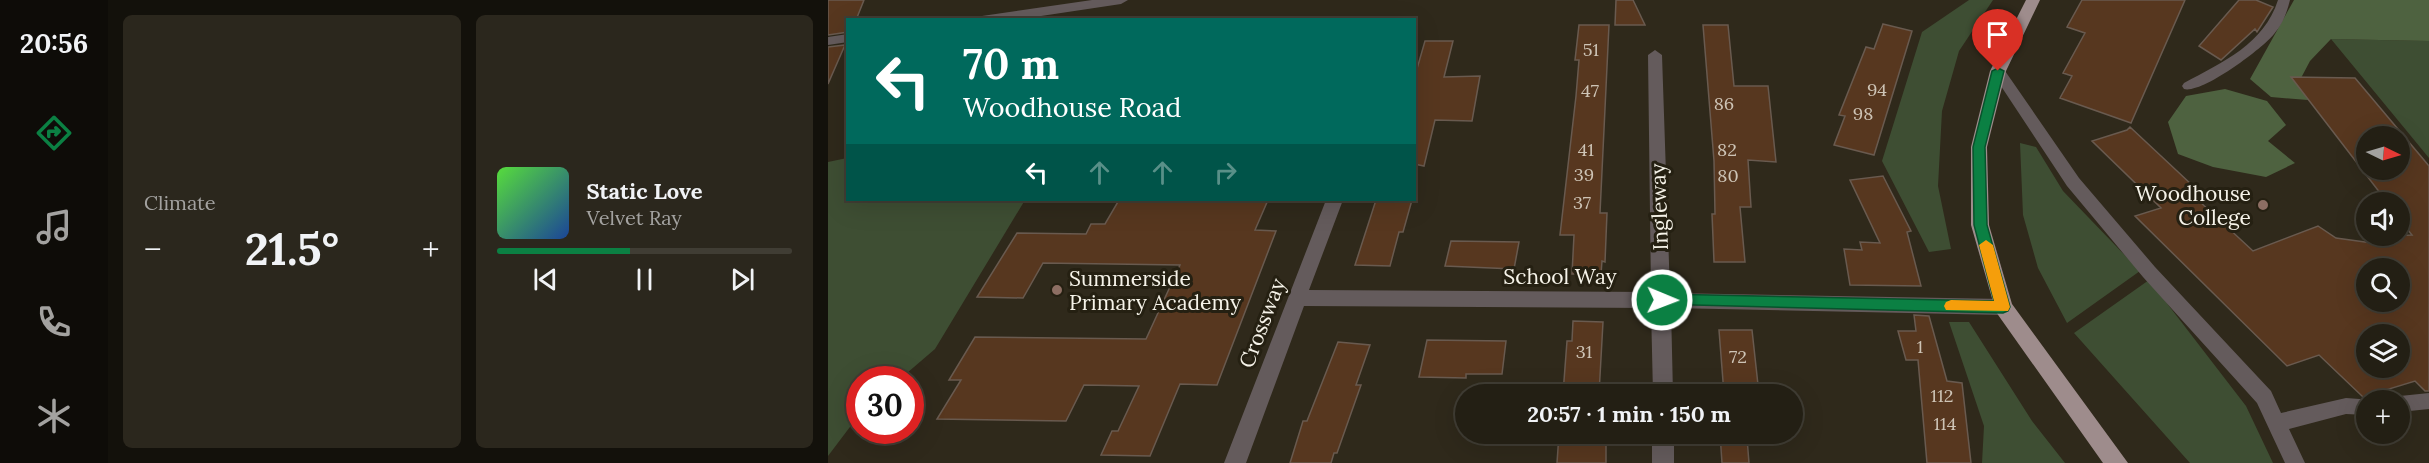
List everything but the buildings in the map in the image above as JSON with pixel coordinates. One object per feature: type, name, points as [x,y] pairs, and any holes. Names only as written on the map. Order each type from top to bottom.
[{"type":"main road","points":[[2033,0],[1998,71],[1979,147],[1980,225],[2003,307],[2101,445],[2117,463]]},
{"type":"street","points":[[996,18],[1121,0]]},
{"type":"street","points":[[828,41],[846,38]]},
{"type":"street","name":"Ingleway","points":[[1655,55],[1663,384]]},
{"type":"street","name":"Crossway","points":[[1235,463],[1334,201]]},
{"type":"street","name":"School Way","points":[[1297,298],[1662,300],[2003,307]]},
{"type":"street","points":[[1663,444],[1663,463]]},
{"type":"lane","points":[[2189,86],[2248,53],[2281,16],[2284,0]]},
{"type":"lane","points":[[1998,71],[2073,182],[2149,272],[2264,397],[2295,463]]},
{"type":"lane","points":[[2410,403],[2429,400]]},
{"type":"lane","points":[[2276,423],[2346,406],[2356,406]]},
{"type":"green space","points":[[1969,0],[1993,0],[1959,51],[1942,111],[1938,186],[1951,249],[1929,252],[1882,161],[1922,32]]},
{"type":"green space","points":[[2294,0],[2429,0],[2429,41],[2331,39],[2310,61],[2301,78],[2308,100],[2271,97],[2250,79]]},
{"type":"green space","points":[[2331,39],[2429,41],[2429,158],[2410,135],[2410,126],[2403,126]]},
{"type":"green space","points":[[2225,89],[2267,101],[2286,125],[2268,141],[2295,163],[2266,177],[2213,167],[2178,154],[2168,122],[2186,96]]},
{"type":"green space","points":[[2020,143],[2036,147],[2063,191],[2140,271],[2067,323],[2038,268],[2023,215]]},
{"type":"green space","points":[[846,158],[846,201],[1024,201],[935,349],[915,366],[846,366],[846,432],[828,456],[828,162]]},
{"type":"green space","points":[[2149,280],[2246,406],[2273,463],[2190,463],[2074,333]]},
{"type":"green space","points":[[1949,322],[1969,322],[2032,421],[2065,463],[1982,463],[1984,426]]},
{"type":"slow traffic","points":[[1951,306],[2003,307],[1986,245]]},
{"type":"place","name":"Woodhouse College","points":[[2263,205]]},
{"type":"place","name":"Summerside Primary Academy","points":[[1057,290]]},
{"type":"route","points":[[1662,300],[2003,307],[1980,225],[1979,147],[1998,71]]}]
